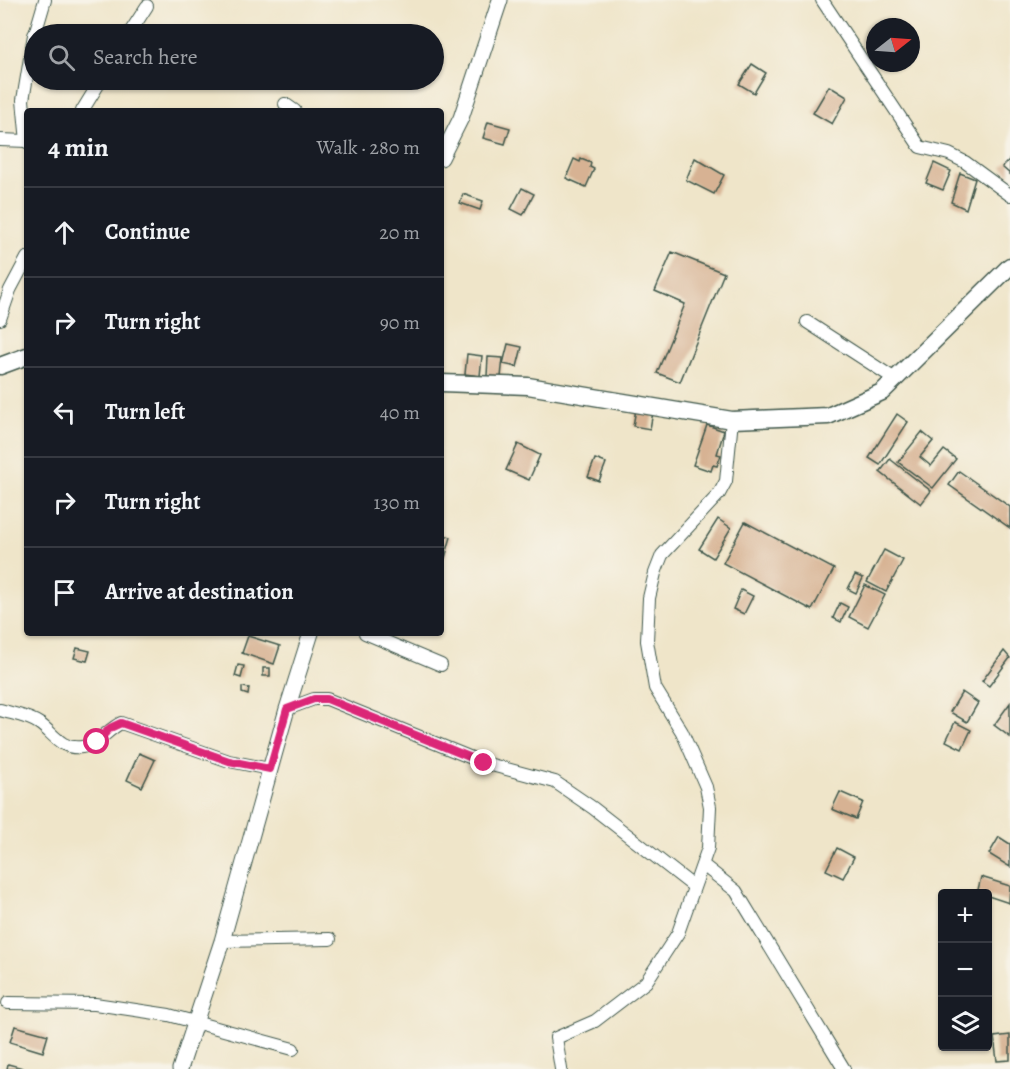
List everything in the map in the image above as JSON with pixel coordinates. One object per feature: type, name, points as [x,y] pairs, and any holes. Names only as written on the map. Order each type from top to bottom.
[{"type":"main road","points":[[444,383],[528,386],[732,420],[828,416],[882,392],[1010,266]]},
{"type":"main road","points":[[0,366],[24,357]]},
{"type":"street","points":[[38,24],[45,0]]},
{"type":"street","points":[[444,152],[461,118],[500,0]]},
{"type":"street","points":[[822,0],[920,147],[949,154],[965,162],[1010,195]]},
{"type":"street","points":[[135,24],[147,6]]},
{"type":"street","points":[[24,110],[25,90]]},
{"type":"street","points":[[84,108],[95,90]]},
{"type":"street","points":[[0,140],[24,142]]},
{"type":"street","points":[[0,318],[10,290],[24,264]]},
{"type":"street","points":[[807,322],[895,379]]},
{"type":"street","points":[[561,1069],[556,1038],[595,1021],[646,982],[678,933],[693,886],[703,865],[710,830],[710,807],[696,761],[669,708],[655,688],[647,641],[649,598],[662,555],[719,494],[726,481],[732,420]]},
{"type":"street","points":[[180,1069],[222,941],[287,709],[310,636]]},
{"type":"street","points":[[372,636],[441,665]]},
{"type":"street","points":[[287,709],[314,699],[327,699],[484,763],[555,782],[593,808],[693,886]]},
{"type":"street","points":[[0,710],[39,723],[59,744],[81,748],[97,742],[110,728],[121,723],[229,761],[270,769]]},
{"type":"street","points":[[703,865],[736,891],[844,1069]]},
{"type":"street","points":[[222,941],[330,939]]},
{"type":"street","points":[[8,1003],[95,1004],[195,1021],[293,1049]]},
{"type":"building","points":[[752,64],[766,73],[754,93],[739,84]]},
{"type":"building","points":[[829,86],[847,97],[832,124],[813,113]]},
{"type":"building","points":[[488,122],[510,128],[505,144],[483,138]]},
{"type":"building","points":[[695,158],[724,175],[714,194],[686,180]]},
{"type":"building","points":[[574,159],[591,163],[590,167],[594,169],[586,187],[566,178]]},
{"type":"building","points":[[1010,159],[1010,174],[1002,167]]},
{"type":"building","points":[[934,163],[951,171],[943,190],[926,183]]},
{"type":"building","points":[[960,173],[975,179],[966,209],[951,202]]},
{"type":"building","points":[[522,188],[534,194],[523,215],[511,209]]},
{"type":"building","points":[[463,194],[483,201],[480,210],[460,203]]},
{"type":"building","points":[[672,252],[724,273],[680,382],[657,373],[685,304],[655,291]]},
{"type":"building","points":[[508,344],[522,347],[517,367],[503,364]]},
{"type":"building","points":[[467,354],[482,356],[480,376],[465,374]]},
{"type":"building","points":[[488,357],[503,358],[501,377],[487,376]]},
{"type":"building","points":[[636,409],[653,412],[650,429],[633,426]]},
{"type":"building","points":[[897,414],[908,422],[880,465],[869,458]]},
{"type":"building","points":[[707,425],[724,431],[717,454],[721,455],[717,466],[713,465],[711,471],[693,465]]},
{"type":"building","points":[[922,432],[933,441],[920,457],[931,466],[944,450],[956,459],[933,488],[898,462]]},
{"type":"building","points":[[518,444],[540,455],[529,480],[506,470]]},
{"type":"building","points":[[595,459],[606,463],[599,481],[588,477]]},
{"type":"building","points":[[890,459],[931,491],[921,504],[880,472]]},
{"type":"building","points":[[959,471],[1010,507],[1010,528],[949,485]]},
{"type":"building","points":[[718,519],[731,528],[713,558],[699,549]]},
{"type":"building","points":[[745,522],[834,569],[812,610],[723,563]]},
{"type":"building","points":[[444,535],[451,537],[444,558]]},
{"type":"building","points":[[884,550],[903,560],[886,592],[867,582]]},
{"type":"building","points":[[855,575],[863,578],[856,593],[848,589]]},
{"type":"building","points":[[865,585],[885,595],[868,627],[849,617]]},
{"type":"building","points":[[741,590],[753,596],[744,614],[733,609]]},
{"type":"building","points":[[840,603],[848,607],[841,622],[833,618]]},
{"type":"building","points":[[248,636],[280,646],[274,664],[242,653]]},
{"type":"building","points":[[77,648],[90,651],[87,661],[74,658]]},
{"type":"building","points":[[1004,651],[1010,658],[989,686],[982,681]]},
{"type":"building","points":[[238,665],[244,666],[241,678],[235,676]]},
{"type":"building","points":[[263,668],[270,668],[270,676],[263,676]]},
{"type":"building","points":[[242,687],[249,688],[248,695],[242,693]]},
{"type":"building","points":[[962,692],[978,703],[967,722],[950,712]]},
{"type":"building","points":[[1010,703],[1010,737],[994,725]]},
{"type":"building","points":[[955,722],[971,730],[962,749],[946,741]]},
{"type":"building","points":[[139,753],[155,760],[142,787],[127,780]]},
{"type":"building","points":[[840,792],[863,802],[856,819],[832,809]]},
{"type":"building","points":[[999,837],[1010,844],[1010,867],[989,854]]},
{"type":"building","points":[[837,848],[854,857],[843,878],[826,870]]},
{"type":"building","points":[[981,877],[1010,886],[1009,903],[992,897],[992,889],[978,889]]},
{"type":"building","points":[[15,1026],[48,1035],[43,1052],[10,1042]]},
{"type":"building","points":[[1010,1035],[1010,1060],[997,1061],[994,1037]]},
{"type":"building","points":[[8,1064],[23,1068],[23,1069],[7,1069]]},
{"type":"route","points":[[97,742],[110,728],[121,723],[229,761],[270,769],[287,709],[314,699],[327,699],[484,763]]}]
